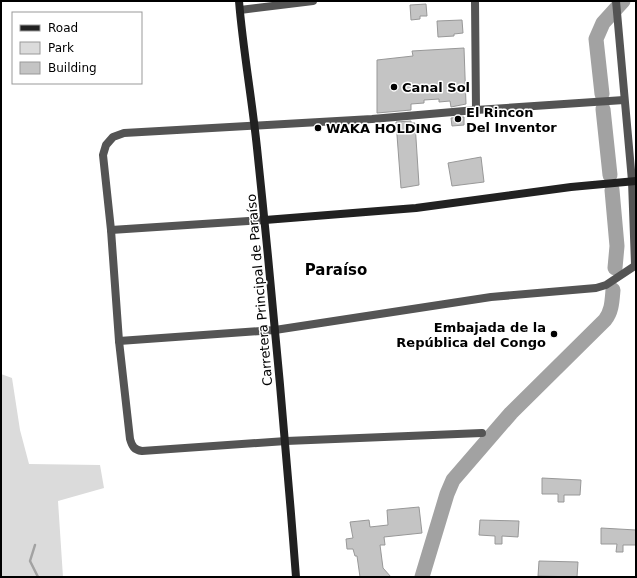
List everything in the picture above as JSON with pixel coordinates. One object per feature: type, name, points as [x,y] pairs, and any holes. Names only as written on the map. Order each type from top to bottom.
[{"type":"street","name":"Carretera Principal de Paraíso","points":[[239,1],[265,220],[286,441],[296,577]]},
{"type":"street","points":[[240,10],[313,1]]},
{"type":"street","points":[[475,1],[476,110]]},
{"type":"street","points":[[119,341],[275,330],[491,297],[596,288],[606,285],[618,278],[636,265],[634,181],[624,100],[616,1]]},
{"type":"street","points":[[482,433],[286,441],[142,451],[136,450],[132,447],[119,341],[111,230],[103,155],[106,145],[113,137],[124,133],[372,119],[624,100]]},
{"type":"street","points":[[111,230],[416,208],[634,181]]},
{"type":"green space","points":[[1,374],[12,378],[20,430],[29,464],[100,465],[104,488],[58,501],[63,577],[1,577]]},
{"type":"building","points":[[426,4],[427,16],[420,16],[420,19],[411,20],[410,5]]},
{"type":"building","points":[[462,20],[463,33],[454,34],[454,36],[438,37],[437,21]]},
{"type":"building","points":[[464,48],[466,104],[451,107],[450,101],[439,102],[439,99],[424,100],[424,103],[411,104],[411,110],[377,113],[377,60],[413,56],[412,51]]},
{"type":"building","name":"El Rincon Del Inventor","points":[[464,117],[464,125],[452,126],[451,118]]},
{"type":"building","points":[[411,121],[411,123],[415,123],[419,185],[401,188],[396,122]]},
{"type":"building","points":[[481,157],[484,182],[452,186],[448,163]]},
{"type":"building","points":[[542,478],[581,480],[580,495],[564,495],[564,502],[558,502],[558,494],[542,494]]},
{"type":"building","points":[[419,507],[422,533],[384,537],[385,545],[380,545],[383,568],[391,577],[360,577],[357,556],[355,556],[353,549],[347,549],[346,539],[353,538],[350,522],[369,520],[370,527],[388,525],[387,510]]},
{"type":"building","points":[[480,520],[519,521],[518,537],[502,536],[502,544],[495,544],[495,536],[479,535]]},
{"type":"building","points":[[601,528],[636,530],[636,545],[623,545],[623,552],[616,552],[617,544],[601,544]]},
{"type":"building","points":[[539,561],[578,562],[577,577],[538,576]]},
{"type":"waterway","points":[[602,94],[596,39],[603,23],[623,1]]},
{"type":"waterway","points":[[603,109],[610,175]]},
{"type":"waterway","points":[[612,190],[617,246],[615,268]]},
{"type":"waterway","points":[[422,577],[447,494],[453,480],[511,413],[605,320],[612,302],[613,290]]},
{"type":"waterway","points":[[35,545],[30,561],[38,577]]},
{"type":"place","name":"Canal Sol","points":[[394,87]]},
{"type":"place","name":"El Rincon Del Inventor","points":[[458,119]]},
{"type":"place","name":"WAKA HOLDING","points":[[318,128]]},
{"type":"place","name":"Embajada de la República del Congo","points":[[554,334]]},
{"type":"district","name":"Paraíso","points":[[336,270]]}]
